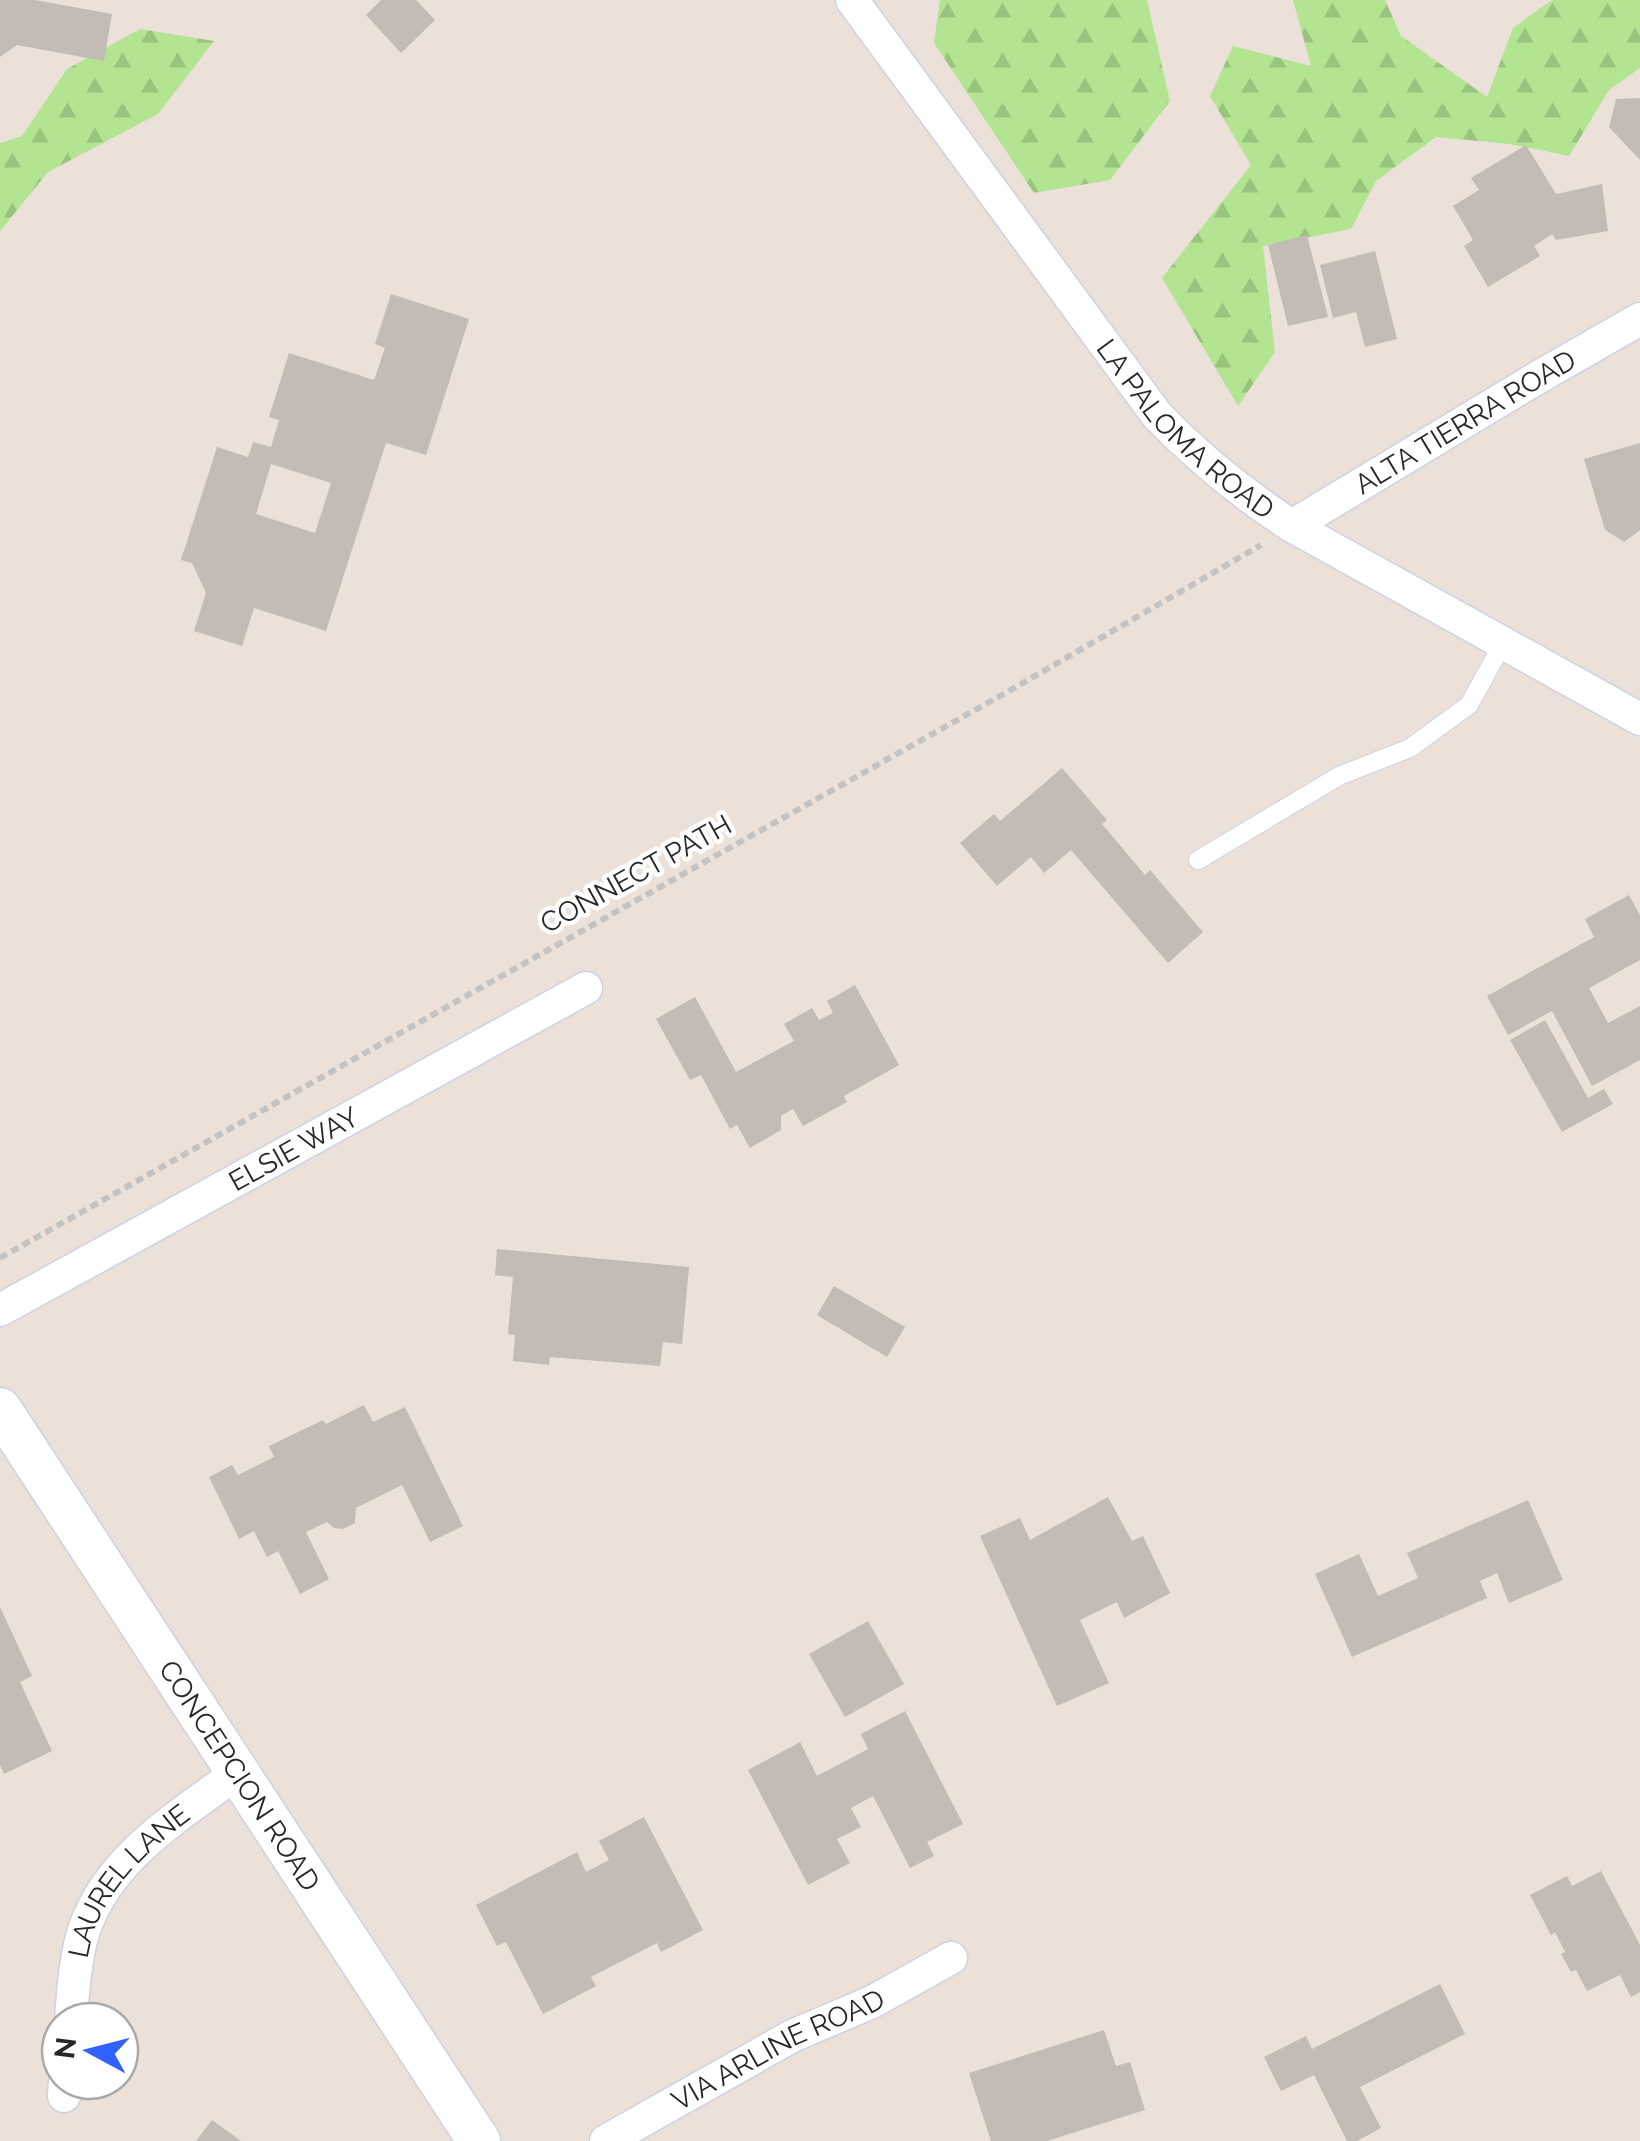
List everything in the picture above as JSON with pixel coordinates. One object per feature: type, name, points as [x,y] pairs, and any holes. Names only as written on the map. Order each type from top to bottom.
[{"type":"street","name":"LA PALOMA ROAD","points":[[852,0],[1156,414],[1197,457],[1240,492],[1292,526],[1640,719]]},
{"type":"street","name":"ALTA TIERRA ROAD","points":[[1292,526],[1640,320]]},
{"type":"street","name":"ELSIE WAY","points":[[0,1310],[586,988]]},
{"type":"street","name":"CONCEPCION ROAD","points":[[0,1409],[480,2141]]},
{"type":"street","name":"LAUREL LANE","points":[[73,2001],[84,1929],[107,1885],[135,1852],[238,1773]]},
{"type":"street","name":"VIA ARLINE ROAD","points":[[606,2141],[792,2036],[872,2002],[951,1958]]},
{"type":"lane","points":[[1198,860],[1339,776],[1410,748],[1469,705],[1503,643]]},
{"type":"path","name":"CONNECT PATH","points":[[0,1258],[1016,687],[1292,526]]},
{"type":"green space","points":[[940,0],[1147,0],[1170,101],[1110,180],[1034,193],[934,43]]},
{"type":"green space","points":[[1293,0],[1385,0],[1401,36],[1487,97],[1513,28],[1552,0],[1640,0],[1640,68],[1609,90],[1569,156],[1510,144],[1436,137],[1376,181],[1351,229],[1263,246],[1275,352],[1238,406],[1162,278],[1251,165],[1210,96],[1233,46],[1311,66]]},
{"type":"green space","points":[[140,29],[214,41],[158,114],[48,172],[0,231],[0,143],[22,136],[67,69]]},
{"type":"building","points":[[0,0],[35,0],[112,14],[104,61],[17,45],[0,57]]},
{"type":"building","points":[[381,0],[416,0],[435,20],[401,53],[366,15]]},
{"type":"building","points":[[1640,98],[1640,160],[1609,127],[1616,99]]},
{"type":"building","points":[[1526,145],[1556,194],[1602,184],[1608,231],[1556,240],[1552,234],[1534,246],[1540,256],[1488,287],[1464,246],[1473,240],[1453,206],[1479,190],[1471,178]]},
{"type":"building","points":[[1307,235],[1328,317],[1288,326],[1268,245]]},
{"type":"building","points":[[1375,251],[1397,339],[1365,347],[1356,312],[1333,318],[1320,265]]},
{"type":"building","points":[[391,294],[469,319],[426,455],[386,443],[326,631],[254,608],[242,646],[194,631],[206,593],[192,563],[181,560],[217,447],[248,457],[253,442],[271,447],[279,420],[269,417],[289,353],[374,380],[385,348],[375,344]],"holes":[[[271,464],[331,483],[315,533],[256,514]]]},
{"type":"building","points":[[1640,443],[1640,530],[1624,542],[1605,530],[1584,459]]},
{"type":"building","points":[[1062,768],[1107,820],[1102,824],[1145,875],[1150,870],[1203,932],[1168,963],[1071,850],[1044,873],[1031,857],[997,886],[960,843],[994,814],[1000,821]]},
{"type":"building","points":[[1629,895],[1640,915],[1640,960],[1589,988],[1608,1023],[1640,1006],[1640,1060],[1592,1086],[1552,1011],[1508,1035],[1487,996],[1594,937],[1585,919]]},
{"type":"building","points":[[855,985],[899,1065],[844,1096],[847,1102],[803,1126],[793,1109],[781,1116],[781,1130],[750,1148],[737,1125],[730,1129],[701,1075],[690,1080],[656,1019],[695,997],[736,1072],[794,1041],[784,1024],[812,1008],[819,1020],[833,1013],[827,1001]]},
{"type":"building","points":[[1545,1020],[1588,1098],[1604,1089],[1613,1104],[1562,1132],[1510,1040]]},
{"type":"building","points":[[497,1249],[689,1267],[682,1344],[663,1342],[660,1366],[550,1357],[549,1365],[513,1361],[515,1335],[508,1334],[513,1277],[495,1275]]},
{"type":"building","points":[[834,1286],[905,1327],[887,1357],[817,1315]]},
{"type":"building","points":[[364,1405],[373,1422],[405,1407],[463,1526],[430,1542],[402,1485],[356,1508],[355,1523],[343,1529],[327,1522],[306,1532],[329,1579],[300,1594],[278,1551],[267,1557],[254,1531],[239,1539],[209,1477],[232,1465],[238,1475],[274,1457],[269,1446]]},
{"type":"building","points":[[1108,1497],[1132,1541],[1143,1536],[1170,1593],[1124,1618],[1117,1602],[1080,1620],[1109,1683],[1057,1706],[980,1536],[1020,1518],[1030,1540]]},
{"type":"building","points":[[1528,1500],[1563,1580],[1509,1603],[1497,1573],[1480,1581],[1487,1598],[1352,1657],[1315,1574],[1359,1554],[1378,1596],[1418,1578],[1407,1553]]},
{"type":"building","points":[[0,1607],[32,1676],[20,1682],[52,1751],[4,1774],[0,1765]]},
{"type":"building","points":[[868,1621],[904,1684],[845,1717],[809,1654]]},
{"type":"building","points":[[905,1711],[963,1824],[927,1842],[934,1856],[910,1868],[873,1796],[851,1808],[861,1827],[837,1839],[850,1863],[808,1885],[748,1770],[800,1742],[817,1776],[868,1749],[861,1734]]},
{"type":"building","points":[[644,1817],[703,1930],[661,1952],[657,1943],[591,1977],[596,1986],[543,2014],[506,1942],[497,1946],[476,1905],[577,1852],[586,1872],[609,1860],[599,1841]]},
{"type":"building","points":[[1601,1871],[1640,1945],[1640,1992],[1631,1997],[1620,1975],[1587,1991],[1576,1970],[1571,1972],[1555,1932],[1551,1935],[1530,1895],[1567,1876],[1572,1886]]},
{"type":"building","points":[[1440,1984],[1465,2034],[1360,2087],[1381,2128],[1357,2141],[1347,2141],[1314,2075],[1281,2091],[1264,2057],[1306,2036],[1312,2049]]},
{"type":"building","points":[[1104,2030],[1116,2066],[1130,2062],[1145,2110],[1047,2141],[991,2141],[969,2073]]},
{"type":"building","points":[[212,2120],[241,2141],[196,2141]]}]
